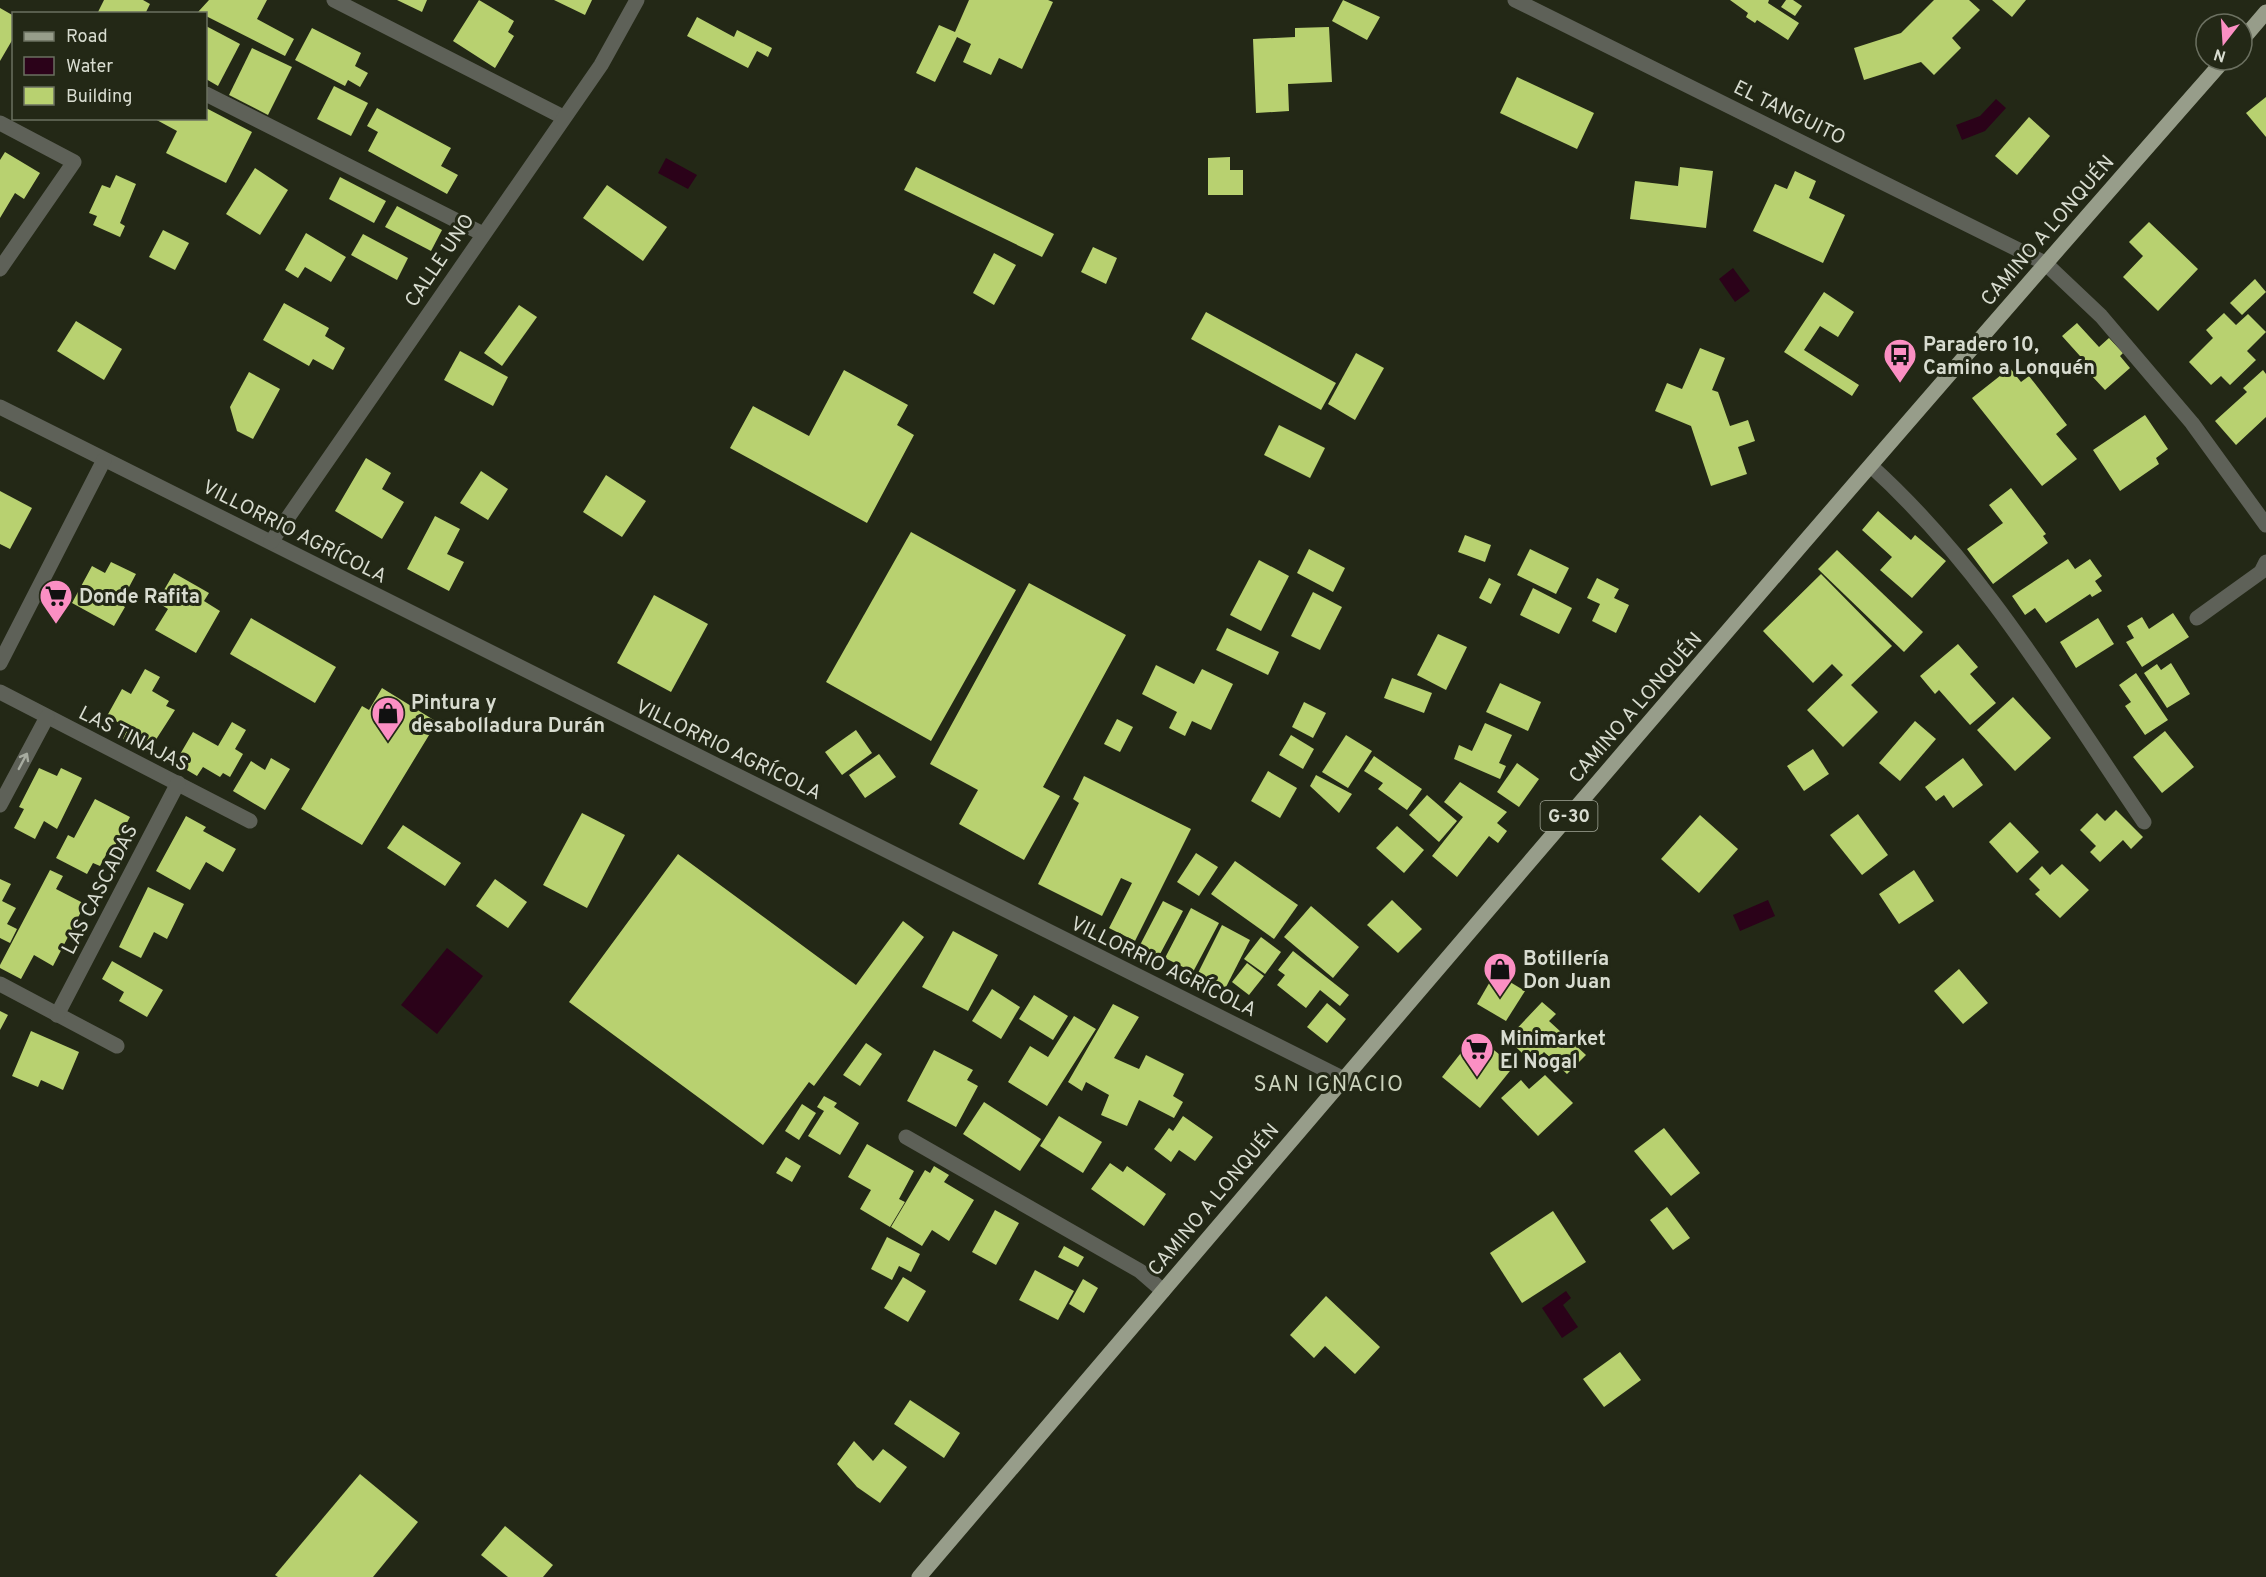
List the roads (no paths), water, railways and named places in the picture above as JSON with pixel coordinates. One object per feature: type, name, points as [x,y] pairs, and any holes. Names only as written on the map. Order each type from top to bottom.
[{"type":"main road","points":[[2254,26],[2266,12]]},
{"type":"main road","name":"CAMINO A LONQUÉN","points":[[919,1577],[2045,263],[2213,72]]},
{"type":"street","points":[[334,0],[563,117]]},
{"type":"street","name":"CALLE UNO","points":[[271,542],[601,64],[637,0]]},
{"type":"street","name":"EL TANGUITO","points":[[1515,0],[2045,263],[2109,325],[2192,423],[2266,525]]},
{"type":"street","points":[[207,95],[483,234]]},
{"type":"street","points":[[0,123],[74,162],[0,269]]},
{"type":"street","name":"VILLORRIO AGRÍCOLA","points":[[0,407],[1344,1079]]},
{"type":"street","points":[[0,663],[105,460]]},
{"type":"street","points":[[1871,466],[1930,522],[2015,634],[2144,822]]},
{"type":"street","points":[[2197,618],[2261,572],[2266,562]]},
{"type":"street","name":"LAS TINAJAS","points":[[0,692],[250,821]]},
{"type":"street","points":[[0,805],[47,717]]},
{"type":"street","name":"LAS CASCADAS","points":[[57,1015],[178,783]]},
{"type":"street","points":[[0,984],[117,1046]]},
{"type":"street","points":[[906,1137],[1140,1270],[1162,1291]]},
{"type":"water","points":[[1996,99],[2006,108],[1985,131],[1962,140],[1956,125],[1980,116]]},
{"type":"water","points":[[666,158],[697,175],[688,189],[658,173]]},
{"type":"water","points":[[1733,268],[1750,291],[1735,302],[1719,279]]},
{"type":"water","points":[[1768,900],[1775,916],[1740,931],[1733,915]]},
{"type":"water","points":[[447,948],[483,976],[437,1034],[401,1005]]},
{"type":"water","points":[[1566,1291],[1571,1298],[1563,1305],[1578,1327],[1562,1338],[1542,1308]]},
{"type":"place","name":"Paradero 10, Camino a Lonquén","points":[[1900,384]]},
{"type":"place","name":"Donde Rafita","points":[[56,625]]},
{"type":"place","name":"Pintura y desabolladura Durán","points":[[388,742]]},
{"type":"place","name":"Botillería Don Juan","points":[[1500,998]]},
{"type":"place","name":"Minimarket El Nogal","points":[[1477,1078]]},
{"type":"district","name":"SAN IGNACIO","points":[[1329,1083]]}]
